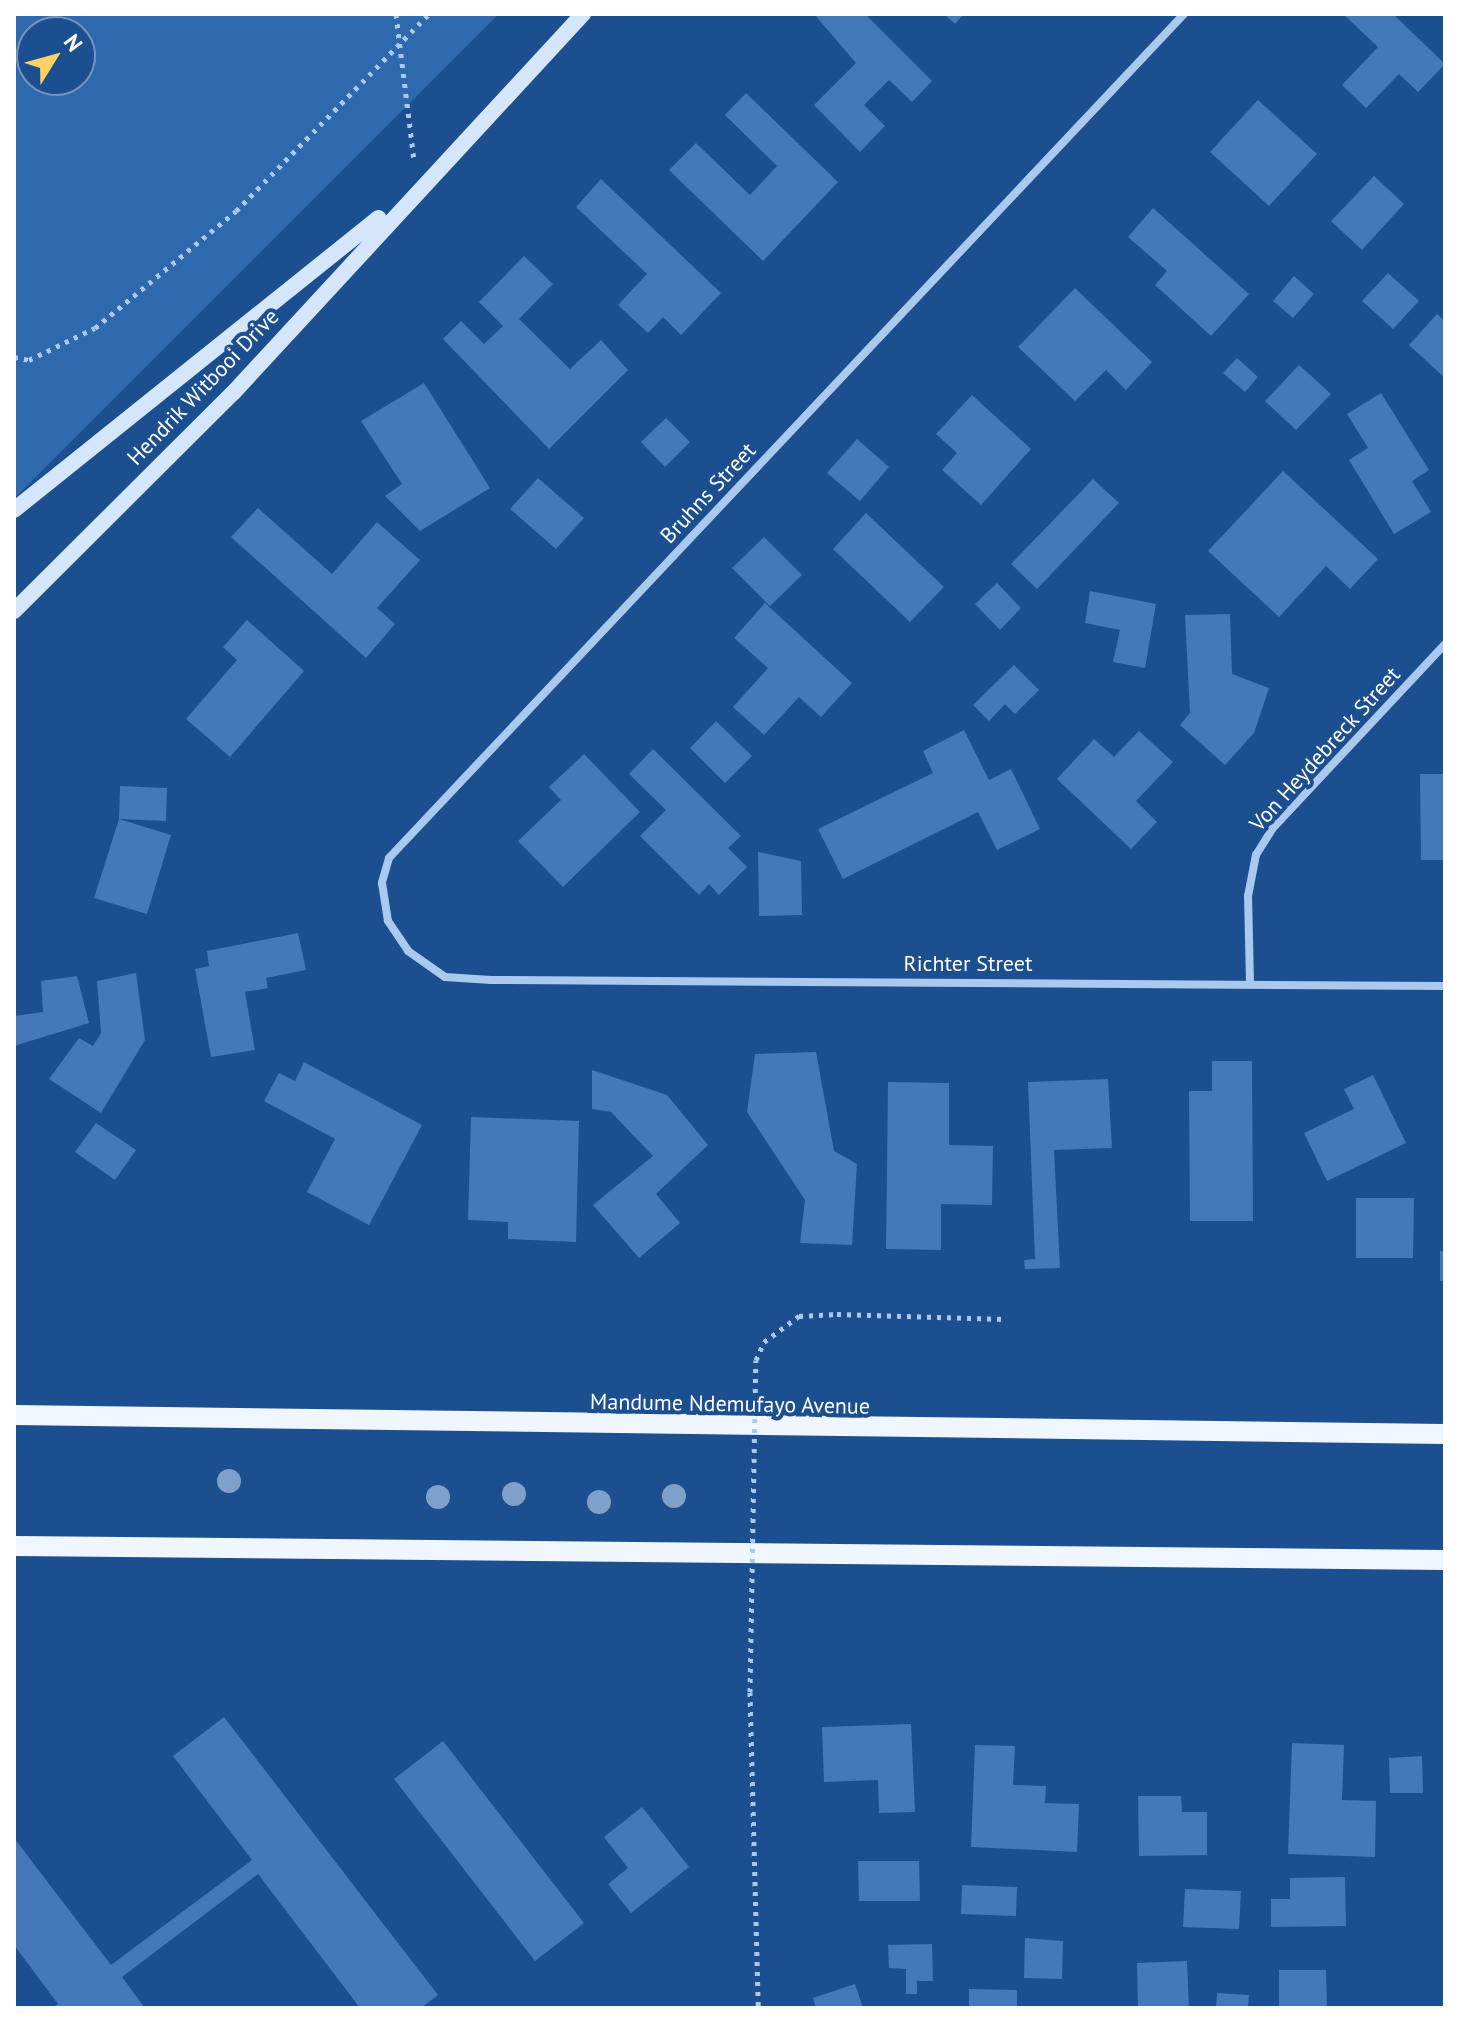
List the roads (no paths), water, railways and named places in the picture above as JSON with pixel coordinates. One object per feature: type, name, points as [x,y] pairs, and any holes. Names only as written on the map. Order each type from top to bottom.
[{"type":"main road","name":"Hendrik Witbooi Drive","points":[[14,611],[233,393],[417,186],[583,14]]},
{"type":"main road","name":"Hendrik Witbooi Drive","points":[[14,510],[417,186]]},
{"type":"main road","name":"Mandume Ndemufayo Avenue","points":[[14,1415],[1445,1434]]},
{"type":"main road","points":[[14,1546],[1445,1560]]},
{"type":"street","name":"Bruhns Street","points":[[491,980],[445,977],[408,951],[388,921],[382,883],[389,858],[1184,14]]},
{"type":"street","name":"Von Heydebreck Street","points":[[1250,983],[1248,896],[1256,855],[1272,829],[1445,644]]},
{"type":"street","name":"Richter Street","points":[[491,980],[1445,986]]}]
